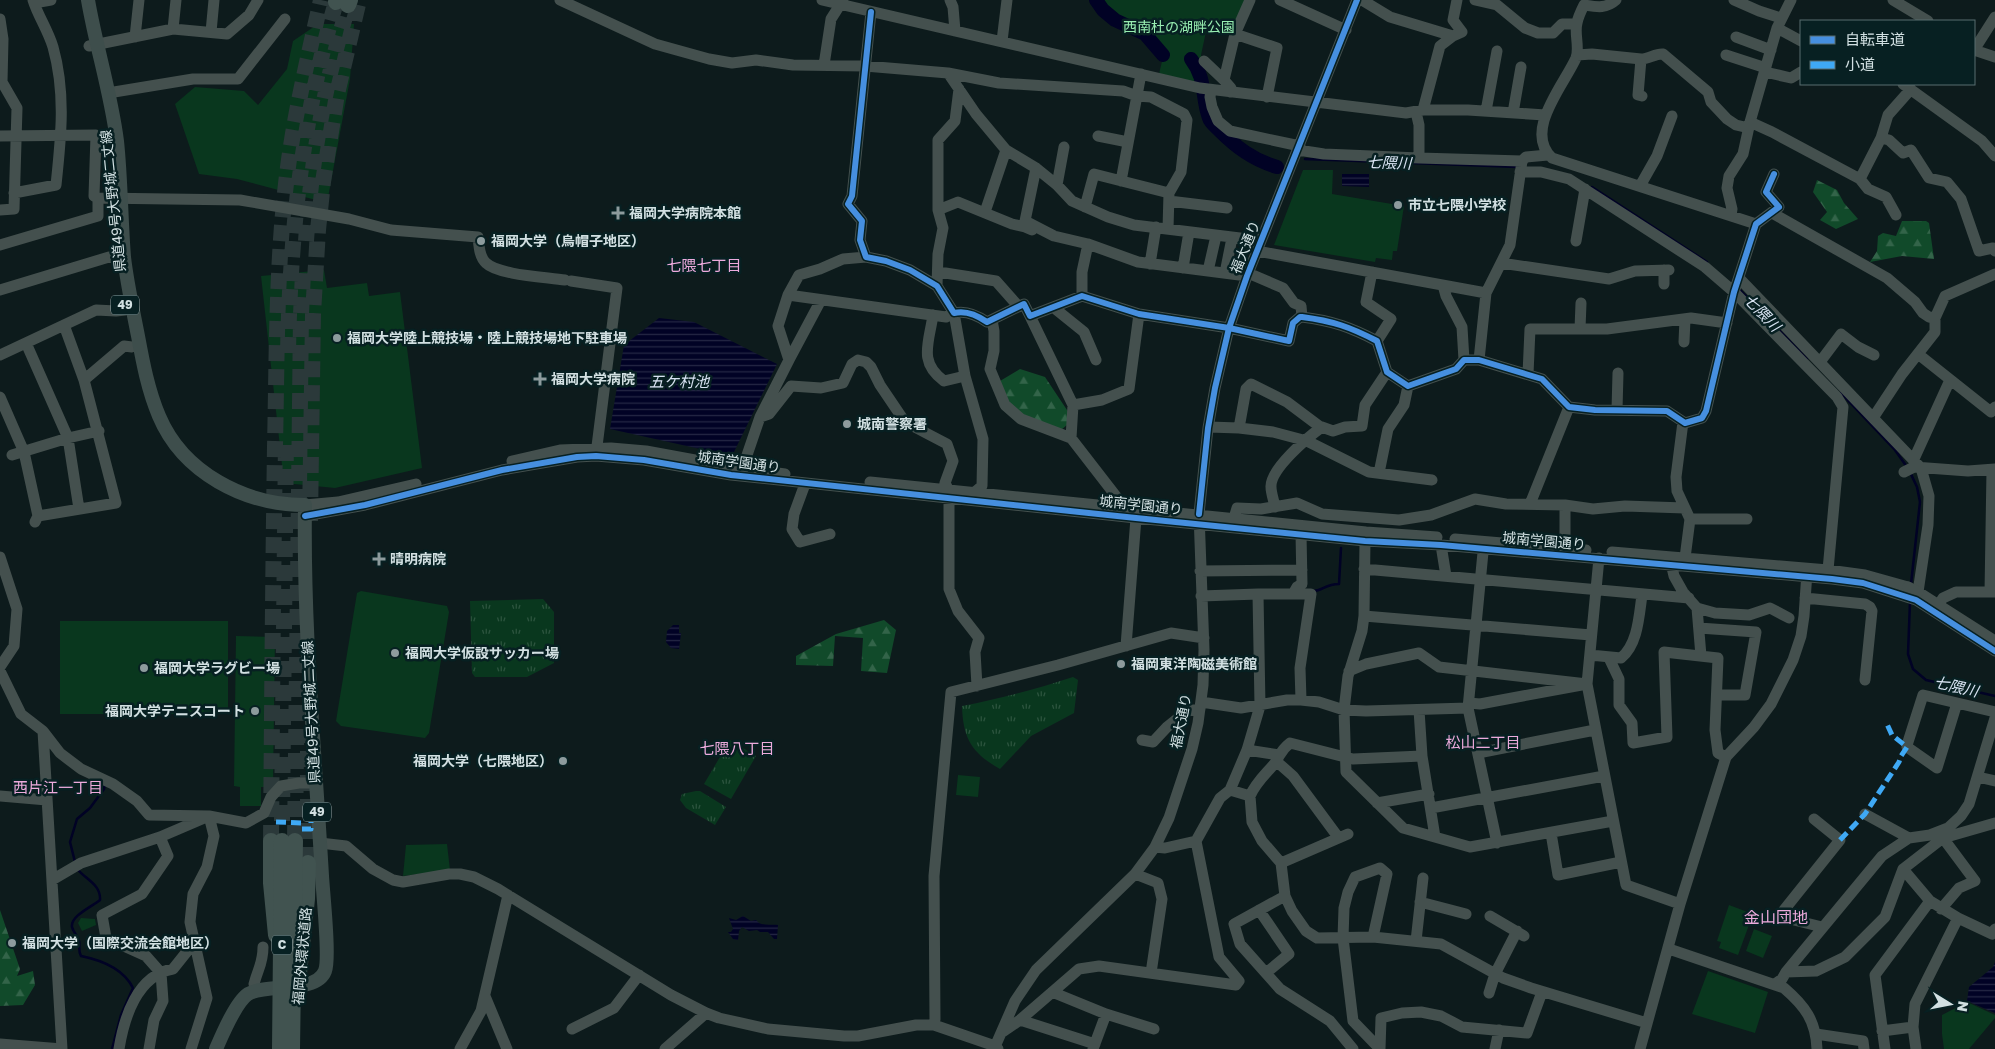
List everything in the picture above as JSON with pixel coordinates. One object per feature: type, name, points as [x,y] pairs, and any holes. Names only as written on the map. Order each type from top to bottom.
[{"type":"highway","name":"福岡外環状道路","points":[[280,1049],[281,989],[273,913],[282,841]]},
{"type":"highway","name":"C","points":[[280,1049],[282,841]]},
{"type":"highway","name":"C","points":[[282,841],[292,1049]]},
{"type":"highway","name":"福岡外環状道路","points":[[296,1049],[298,985],[307,899],[308,863]]},
{"type":"main road","name":"県道49号大野城二丈線","points":[[80,0],[108,93],[117,140],[110,199],[124,260],[149,390],[159,417],[168,434],[192,462],[216,481],[235,491],[267,502],[305,511]]},
{"type":"main road","name":"県道49号大野城二丈線","points":[[88,0],[92,45],[109,142],[110,199],[118,259],[140,391],[149,416],[164,440],[184,464],[215,490],[237,501],[272,511],[305,511]]},
{"type":"main road","name":"県道49号大野城二丈線","points":[[258,990],[281,989],[316,981],[325,971],[326,952],[320,843],[306,627],[305,511]]},
{"type":"main road","points":[[216,1049],[237,1007],[247,995],[258,990]]},
{"type":"street","points":[[14,193],[56,185],[62,136],[62,94],[52,46],[34,2],[51,0]]},
{"type":"street","points":[[135,37],[139,0]]},
{"type":"street","points":[[173,29],[176,0]]},
{"type":"street","points":[[211,32],[214,0]]},
{"type":"street","points":[[92,45],[173,29],[227,34],[248,15],[258,0]]},
{"type":"street","points":[[560,0],[655,44],[709,59],[732,63],[756,60],[792,65],[865,66],[948,73],[999,83],[1123,92],[1156,99],[1184,114],[1187,120],[1180,172],[1169,197],[1162,228],[1150,264]]},
{"type":"street","points":[[822,0],[841,2],[871,12],[1207,89],[1406,113],[1420,111],[1486,111],[1545,115]]},
{"type":"street","points":[[950,0],[954,7],[955,30]]},
{"type":"street","points":[[1002,41],[1007,0]]},
{"type":"street","points":[[1224,80],[1235,34],[1250,0]]},
{"type":"street","points":[[1280,0],[1346,30]]},
{"type":"street","name":"福大通り","points":[[996,1048],[1000,1034],[1015,1001],[1036,970],[1135,874],[1155,847],[1169,818],[1192,749],[1201,706],[1204,638],[1199,519],[1215,388],[1229,328],[1247,274],[1357,0]]},
{"type":"street","points":[[1362,0],[1390,17],[1453,36]]},
{"type":"street","points":[[1419,158],[1420,111],[1440,46],[1462,32],[1453,20],[1457,0]]},
{"type":"street","points":[[1476,0],[1497,5],[1525,28],[1538,33],[1553,33],[1562,24],[1576,24]]},
{"type":"street","points":[[1616,0],[1609,6],[1604,7],[1583,3],[1576,24],[1577,56],[1545,115],[1542,139],[1544,151],[1552,158],[1756,224]]},
{"type":"street","points":[[1734,0],[1759,11],[1779,23],[1800,40]]},
{"type":"street","points":[[1731,216],[1732,208],[1726,188],[1729,176],[1743,154],[1779,23],[1791,0]]},
{"type":"street","points":[[1893,0],[1926,20]]},
{"type":"street","points":[[824,65],[831,19],[841,2]]},
{"type":"street","points":[[866,257],[860,240],[862,221],[848,204],[852,196],[871,12]]},
{"type":"street","points":[[1975,48],[1995,17]]},
{"type":"street","points":[[0,19],[4,39],[1,82],[17,108],[14,210],[0,210]]},
{"type":"street","points":[[108,93],[193,79],[238,79],[285,19]]},
{"type":"street","points":[[1235,34],[1277,48],[1267,97]]},
{"type":"street","points":[[1736,37],[1771,50]]},
{"type":"street","points":[[1975,50],[1995,57]]},
{"type":"street","points":[[1486,111],[1497,51]]},
{"type":"street","points":[[1577,56],[1592,54],[1641,59],[1649,59],[1659,53],[1667,56],[1708,92],[1711,102],[1727,119],[1736,125],[1750,125],[1772,132],[1860,179],[1868,189],[1886,197],[1896,215]]},
{"type":"street","points":[[1726,55],[1791,78],[1800,73]]},
{"type":"street","points":[[1641,59],[1638,95],[1642,96]]},
{"type":"street","points":[[1204,61],[1231,88],[1230,92]]},
{"type":"street","points":[[1513,113],[1521,67]]},
{"type":"street","points":[[948,73],[976,114],[1006,150],[1036,168],[1057,185],[1072,201],[1108,217],[1134,225],[1232,238],[1258,247],[1372,272],[1486,293]]},
{"type":"street","points":[[1121,181],[1141,74]]},
{"type":"street","points":[[1860,179],[1882,138],[1888,115],[1907,86],[1993,151]]},
{"type":"street","points":[[937,286],[939,272],[938,254],[943,228],[938,210],[938,140],[955,121],[959,89]]},
{"type":"street","points":[[1207,89],[1218,121],[1230,131],[1299,148],[1324,154],[1419,158],[1521,166],[1561,176],[1586,189],[1705,266],[1737,284],[1818,360],[1840,392],[1843,407],[1828,570]]},
{"type":"street","points":[[1640,186],[1657,156],[1672,116]]},
{"type":"street","points":[[0,136],[96,135],[94,196],[110,199],[240,200],[349,219],[391,230],[478,237],[480,253],[484,262],[497,270],[616,288],[596,452]]},
{"type":"street","points":[[1098,136],[1128,142]]},
{"type":"street","points":[[1882,138],[1889,140],[1903,153],[1911,150],[1929,178],[1947,182],[1961,199],[1979,251],[1993,248],[1995,251]]},
{"type":"street","points":[[1057,185],[1064,147]]},
{"type":"street","points":[[985,212],[1006,150]]},
{"type":"street","points":[[1479,360],[1486,293],[1510,245],[1521,166],[1526,157],[1548,155]]},
{"type":"street","points":[[1036,168],[1024,221],[1054,236],[1088,244],[1138,262],[1247,274],[1283,288],[1294,303],[1301,306],[1302,317]]},
{"type":"street","points":[[1085,207],[1094,174],[1169,197],[1227,208]]},
{"type":"street","points":[[1408,386],[1456,368],[1464,360],[1479,360],[1542,379],[1569,407],[1667,411],[1683,422],[1702,418],[1706,411],[1737,284],[1756,224],[1779,207],[1766,192],[1774,174]]},
{"type":"street","points":[[1576,241],[1586,189]]},
{"type":"street","points":[[0,245],[98,216],[110,199]]},
{"type":"street","points":[[938,210],[958,202],[1012,224],[1025,226],[1052,241],[1069,244]]},
{"type":"street","points":[[1772,213],[1887,278],[1915,302],[1923,313],[1935,318]]},
{"type":"street","points":[[1183,268],[1189,232]]},
{"type":"street","points":[[1208,271],[1216,236]]},
{"type":"street","points":[[1225,273],[1232,238]]},
{"type":"street","points":[[1082,296],[1082,272],[1088,244]]},
{"type":"street","points":[[0,290],[109,257],[118,259]]},
{"type":"street","points":[[789,360],[778,326],[788,296],[800,274],[820,270],[843,259],[866,257],[886,260],[910,270],[937,286],[954,313],[965,376],[983,439],[982,486],[975,492]]},
{"type":"street","points":[[1501,263],[1609,279],[1635,271],[1667,270],[1664,284]]},
{"type":"street","points":[[939,272],[996,281],[1019,307]]},
{"type":"street","points":[[1372,272],[1366,302],[1391,319],[1378,341]]},
{"type":"street","points":[[1873,418],[1935,332],[1935,318],[1945,296],[1995,274]]},
{"type":"street","points":[[1737,284],[1808,367],[1873,418],[1913,466],[1929,496],[1928,525],[1912,594]]},
{"type":"street","points":[[1443,285],[1446,296],[1462,327],[1464,360]]},
{"type":"street","points":[[788,296],[946,317],[961,311],[978,315],[987,322],[1024,304],[1073,405],[1071,438]]},
{"type":"street","points":[[1030,316],[1082,296],[1138,314],[1229,328],[1289,340],[1293,323],[1300,317],[1328,321],[1351,327],[1378,341],[1387,372],[1408,386]]},
{"type":"street","points":[[733,467],[745,460],[760,417],[821,300]]},
{"type":"street","points":[[1580,329],[1581,303]]},
{"type":"street","points":[[1053,307],[1084,332],[1096,360]]},
{"type":"street","points":[[0,355],[96,310],[116,312],[126,310]]},
{"type":"street","points":[[1073,405],[1102,400],[1129,389],[1138,314]]},
{"type":"street","points":[[933,315],[927,361],[933,373],[944,380],[965,376]]},
{"type":"street","points":[[1528,374],[1530,330],[1607,328],[1691,318],[1727,323]]},
{"type":"street","points":[[1684,342],[1685,319]]},
{"type":"street","points":[[992,320],[994,351],[990,369],[1005,405],[1021,419],[1071,438],[1119,500],[1118,506]]},
{"type":"street","points":[[0,397],[24,452],[36,519],[116,503],[99,431],[84,380],[64,325]]},
{"type":"street","points":[[1808,367],[1818,360],[1841,334],[1858,348],[1874,354]]},
{"type":"street","points":[[26,343],[68,438],[79,509]]},
{"type":"street","points":[[84,380],[124,346],[132,347]]},
{"type":"street","points":[[1918,354],[1991,412],[1995,407]]},
{"type":"street","points":[[760,417],[769,414],[791,386],[821,388],[843,383],[852,364],[858,360],[866,362],[871,367],[880,385],[905,422],[947,444],[954,461],[945,483],[949,494],[949,590],[958,612],[979,638],[975,652],[977,686]]},
{"type":"street","points":[[1239,428],[1246,389],[1251,384],[1287,402],[1322,427],[1333,431],[1345,427],[1362,426],[1365,405],[1387,372]]},
{"type":"street","points":[[1618,373],[1618,410]]},
{"type":"street","points":[[1913,466],[1950,380]]},
{"type":"street","points":[[1379,473],[1388,429],[1404,405],[1408,386]]},
{"type":"street","points":[[1530,504],[1569,407]]},
{"type":"street","points":[[1683,422],[1676,477],[1677,491],[1687,513],[1685,558]]},
{"type":"street","points":[[1209,426],[1273,432],[1304,440],[1369,472],[1432,480]]},
{"type":"street","points":[[1275,507],[1271,486],[1274,476],[1304,440],[1322,427]]},
{"type":"street","points":[[12,455],[99,431]]},
{"type":"street","name":"城南学園通り","points":[[305,511],[327,504],[542,453],[646,451],[733,467],[1136,518],[1234,518],[1599,558],[1671,561],[1685,558],[1807,573],[1912,594]]},
{"type":"street","name":"城南学園通り","points":[[596,452],[731,475],[805,484],[949,494],[975,492],[1118,506],[1301,534],[1365,541],[1565,548],[1671,561],[1807,573],[1828,570],[1865,575],[1912,594],[1995,641]]},
{"type":"street","points":[[1913,466],[1968,471],[1994,469],[1992,592],[1956,592],[1943,598],[1937,608]]},
{"type":"street","points":[[805,484],[794,514],[792,529],[800,542],[830,534]]},
{"type":"street","points":[[1234,518],[1237,508],[1261,509],[1297,503],[1322,514],[1399,520],[1431,515],[1475,499],[1506,504],[1565,505],[1592,509],[1625,506],[1747,519]]},
{"type":"street","points":[[1565,505],[1565,548]]},
{"type":"street","points":[[1126,646],[1136,518]]},
{"type":"street","points":[[1295,590],[1302,584],[1301,534]]},
{"type":"street","points":[[1365,541],[1364,616],[1362,631],[1349,670],[1344,710],[1346,772],[1403,828],[1470,847],[1613,821]]},
{"type":"street","points":[[1441,545],[1446,576]]},
{"type":"street","points":[[1484,545],[1469,705],[1497,843]]},
{"type":"street","points":[[0,557],[2,569],[9,580],[17,609],[14,646],[0,667]]},
{"type":"street","points":[[1599,558],[1587,684],[1626,885],[1680,904]]},
{"type":"street","points":[[1671,561],[1674,576],[1697,608],[1701,656]]},
{"type":"street","points":[[1200,571],[1302,570]]},
{"type":"street","points":[[1364,570],[1689,598]]},
{"type":"street","points":[[1640,1049],[1680,904],[1726,757],[1754,727],[1771,704],[1793,660],[1804,616],[1807,573]]},
{"type":"street","points":[[1201,596],[1258,594],[1295,590],[1311,594],[1300,668],[1301,700]]},
{"type":"street","points":[[1000,1034],[1020,1020],[1079,969],[1099,966],[1236,985],[1239,981],[1219,957],[1196,841],[1220,798],[1230,790],[1248,750],[1260,706],[1258,594]]},
{"type":"street","points":[[1590,655],[1621,658],[1628,652],[1637,629],[1642,595]]},
{"type":"street","points":[[1806,598],[1865,604],[1870,607],[1872,611],[1864,680]]},
{"type":"street","points":[[1697,608],[1715,613],[1749,615],[1770,608],[1790,618]]},
{"type":"street","name":"城南学園通り","points":[[1937,608],[1995,651]]},
{"type":"street","points":[[1364,616],[1591,635]]},
{"type":"street","points":[[1699,628],[1756,632],[1745,695],[1717,695]]},
{"type":"street","points":[[934,1025],[934,876],[951,692],[1171,633],[1204,638]]},
{"type":"street","points":[[1609,658],[1619,679],[1619,705],[1632,723],[1633,743],[1667,737],[1664,652],[1718,658],[1715,730],[1718,754],[1726,757]]},
{"type":"street","points":[[1349,670],[1366,664],[1419,653],[1439,667],[1587,684]]},
{"type":"street","points":[[0,672],[21,714],[43,731],[60,754],[81,769],[113,784],[137,801],[149,816],[209,816],[246,823],[264,813],[271,797],[281,786],[315,783]]},
{"type":"street","points":[[1142,740],[1153,742],[1167,727],[1187,711],[1201,706],[1241,708],[1287,700],[1301,700],[1319,702],[1344,710],[1419,710],[1480,704],[1587,684]]},
{"type":"street","points":[[1957,703],[1937,768],[1908,744],[1923,695],[1957,703],[1995,712]]},
{"type":"street","points":[[1419,710],[1422,756],[1435,837]]},
{"type":"street","points":[[1774,984],[1782,979],[1822,927],[1882,856],[1909,838],[1930,835],[1948,828],[1961,816],[1969,804],[1995,718]]},
{"type":"street","points":[[1478,753],[1595,730]]},
{"type":"street","points":[[0,1044],[62,1049],[43,731]]},
{"type":"street","points":[[1422,756],[1352,759],[1290,743],[1255,785],[1250,796],[1252,822],[1262,841],[1281,864],[1285,896],[1292,911],[1306,931],[1317,938],[1373,936],[1441,944],[1496,974],[1542,992],[1647,1024]]},
{"type":"street","points":[[1248,750],[1277,758],[1343,836],[1281,864]]},
{"type":"street","points":[[1431,808],[1604,776]]},
{"type":"street","points":[[1978,777],[1995,781]]},
{"type":"street","points":[[1230,790],[1250,796]]},
{"type":"street","points":[[1377,803],[1429,794]]},
{"type":"street","points":[[0,796],[47,800]]},
{"type":"street","points":[[1865,814],[1909,838]]},
{"type":"street","points":[[52,880],[77,865],[160,837],[209,816]]},
{"type":"street","points":[[191,1049],[207,998],[190,922],[193,894],[207,866],[214,836],[209,816]]},
{"type":"street","points":[[1814,819],[1840,840],[1784,910],[1785,915],[1790,919],[1822,927]]},
{"type":"street","points":[[1786,972],[1816,971],[1845,957],[1885,917],[1903,869],[1943,838],[1995,823]]},
{"type":"street","points":[[1551,833],[1558,875],[1622,862]]},
{"type":"street","points":[[149,1049],[154,1020],[163,1001],[161,973],[146,956],[106,938],[102,915],[142,894],[168,856],[160,837]]},
{"type":"street","points":[[1941,909],[1959,888],[1975,881],[1943,838]]},
{"type":"street","points":[[1155,847],[1164,848],[1196,841]]},
{"type":"street","points":[[320,843],[346,846],[373,869],[392,880],[403,882],[460,874],[474,877],[508,895],[671,995],[706,1013],[768,1029],[844,1036],[858,1036],[916,1025],[934,1025],[996,1048]]},
{"type":"street","points":[[1373,936],[1387,874],[1380,868],[1356,877],[1348,892],[1344,908],[1343,938],[1353,1021],[1380,1049]]},
{"type":"street","points":[[1903,869],[1930,901],[1941,909],[1992,934],[1995,928]]},
{"type":"street","points":[[1135,874],[1158,883],[1162,899],[1151,972]]},
{"type":"street","points":[[1416,941],[1423,878]]},
{"type":"street","points":[[460,1049],[481,1011],[508,895]]},
{"type":"street","points":[[1285,896],[1234,924],[1240,944],[1280,989],[1330,1021],[1353,1049]]},
{"type":"street","points":[[1885,1049],[1875,975],[1930,901]]},
{"type":"street","points":[[1420,902],[1466,914]]},
{"type":"street","points":[[1259,910],[1289,954],[1266,973]]},
{"type":"street","points":[[1489,993],[1496,974],[1520,934],[1490,916]]},
{"type":"street","points":[[1916,1049],[1913,1027],[1915,1004],[1958,918]]},
{"type":"street","points":[[119,1049],[124,1022],[140,990],[153,977],[173,969],[189,949],[196,947]]},
{"type":"street","points":[[258,990],[254,984],[256,974],[263,962],[263,947]]},
{"type":"street","points":[[1669,949],[1784,988],[1798,1000],[1812,1020],[1816,1034],[1817,1049]]},
{"type":"street","points":[[572,1029],[614,1008],[639,975]]},
{"type":"street","points":[[1052,992],[1106,1014],[1154,1029]]},
{"type":"street","points":[[1380,1049],[1382,1018],[1402,1013],[1421,1012],[1441,1016],[1462,1027],[1527,1033],[1542,992]]},
{"type":"street","points":[[485,996],[507,1049]]},
{"type":"street","points":[[665,1049],[706,1013]]},
{"type":"street","points":[[1020,1020],[1094,1047],[1106,1014]]},
{"type":"street","points":[[1882,1031],[1913,1027]]},
{"type":"street","points":[[1495,1049],[1499,1030]]},
{"type":"street","points":[[1816,1034],[1849,1044],[1863,1041],[1864,1049]]},
{"type":"street","points":[[1358,1049],[1370,1040]]},
{"type":"green space","name":"西南杜の湖畔公園","points":[[1099,0],[1246,0],[1232,31],[1207,27],[1201,55],[1206,85],[1159,74],[1164,53],[1146,33],[1116,19]]},
{"type":"green space","points":[[318,24],[354,24],[350,79],[327,203],[237,179],[199,174],[175,104],[195,87],[244,91],[258,105],[287,69],[293,41]]},
{"type":"green space","points":[[1303,170],[1333,170],[1332,194],[1404,206],[1397,251],[1393,251],[1392,260],[1376,258],[1375,262],[1274,245]]},
{"type":"green space","points":[[1817,180],[1837,190],[1844,203],[1858,219],[1836,229],[1820,220],[1827,212],[1813,192]]},
{"type":"green space","points":[[1902,221],[1926,221],[1929,223],[1934,259],[1902,256],[1870,262],[1877,251],[1878,236],[1883,233],[1896,236]]},
{"type":"green space","name":"福岡大学陸上競技場・陸上競技場地下駐車場","points":[[324,270],[327,288],[367,283],[369,296],[400,292],[422,468],[335,488],[284,483],[261,276]]},
{"type":"green space","points":[[1020,369],[1045,377],[1069,413],[1068,424],[1061,430],[1024,418],[1008,404],[1000,381]]},
{"type":"green space","name":"福岡大学仮設サッカー場","points":[[361,591],[447,606],[449,612],[429,733],[425,738],[341,726],[336,721],[357,593]]},
{"type":"green space","points":[[543,599],[554,612],[554,663],[527,677],[475,677],[472,673],[470,601]]},
{"type":"green space","points":[[884,620],[896,630],[887,673],[861,671],[863,638],[835,636],[833,666],[796,665],[796,656],[836,634]]},
{"type":"green space","name":"福岡大学ラグビー場","points":[[60,621],[228,621],[228,714],[60,714]]},
{"type":"green space","name":"福岡大学テニスコート","points":[[236,636],[275,637],[273,787],[261,787],[261,806],[240,806],[240,787],[234,786]]},
{"type":"green space","points":[[1073,677],[1078,680],[1074,713],[1031,736],[1000,769],[982,757],[971,744],[964,728],[962,706],[1045,686]]},
{"type":"green space","points":[[730,740],[756,756],[731,799],[704,784]]},
{"type":"green space","points":[[958,775],[980,777],[978,797],[956,795]]},
{"type":"green space","points":[[700,791],[726,807],[715,825],[686,808],[680,800],[682,794]]},
{"type":"green space","points":[[447,844],[450,870],[403,876],[406,845]]},
{"type":"green space","points":[[1729,905],[1753,914],[1738,955],[1719,948],[1721,942],[1717,941]]},
{"type":"green space","points":[[0,910],[20,969],[17,976],[33,971],[35,985],[23,1005],[0,1006]]},
{"type":"green space","points":[[81,918],[95,919],[96,925],[82,931],[78,923]]},
{"type":"green space","points":[[1754,929],[1772,936],[1763,958],[1746,951]]},
{"type":"green space","points":[[1708,971],[1768,992],[1755,1033],[1692,1014]]},
{"type":"green space","points":[[1967,1002],[1995,1015],[1995,1018],[1969,1049],[1944,1049],[1942,1015]]},
{"type":"water","points":[[1342,174],[1369,174],[1369,187],[1342,186]]},
{"type":"water","name":"五ケ村池","points":[[659,318],[694,322],[777,364],[732,456],[610,429],[624,345]]},
{"type":"water","points":[[673,625],[679,625],[679,633],[681,633],[679,649],[671,648],[666,642],[667,631]]},
{"type":"water","points":[[743,916],[751,921],[756,920],[763,924],[778,925],[777,939],[774,939],[768,932],[749,931],[742,927],[739,931],[738,940],[733,939],[728,932],[731,932],[733,929],[729,918],[736,920]]},
{"type":"water","points":[[1995,962],[1995,1013],[1967,1001],[1969,987],[1993,967]]},
{"type":"waterway","name":"七隈川","points":[[1096,0],[1103,10],[1115,20],[1145,34],[1163,55]]},
{"type":"waterway","name":"七隈川","points":[[1191,59],[1202,81],[1210,120],[1245,152],[1260,161],[1277,167]]},
{"type":"waterway","name":"七隈川","points":[[1305,159],[1518,167]]},
{"type":"waterway","name":"七隈川","points":[[1592,187],[1707,262]]},
{"type":"waterway","name":"七隈川","points":[[1739,289],[1807,359]]},
{"type":"waterway","name":"七隈川","points":[[1841,393],[1895,450],[1907,467]]},
{"type":"waterway","name":"七隈川","points":[[1910,472],[1917,487],[1920,502],[1911,584]]},
{"type":"waterway","points":[[1313,591],[1339,584],[1341,548]]},
{"type":"waterway","name":"七隈川","points":[[1910,602],[1908,654],[1913,669],[1926,680],[1995,696]]},
{"type":"waterway","points":[[75,862],[70,842],[77,819],[90,808],[104,789],[105,784]]},
{"type":"waterway","points":[[78,870],[93,883],[100,895],[100,900],[78,915],[72,923],[72,927],[78,937],[80,954],[81,956],[111,966],[123,975],[133,988],[121,1015],[112,1049]]},
{"type":"tunnel","points":[[271,841],[275,446],[278,310],[283,209],[293,131],[321,0]]},
{"type":"tunnel","points":[[310,521],[313,314],[318,230],[323,182],[337,94],[359,0]]},
{"type":"tunnel","points":[[288,353],[295,220],[306,132],[324,45],[336,2]]},
{"type":"tunnel","points":[[306,241],[311,184],[319,128],[330,72],[345,17]]},
{"type":"tunnel","points":[[295,841],[303,273]]},
{"type":"tunnel","points":[[282,821],[286,438]]},
{"type":"tunnel","points":[[308,733],[308,863]]},
{"type":"marked path","points":[[1840,840],[1865,814],[1907,747],[1892,735],[1886,722]]},
{"type":"marked path","points":[[302,829],[311,829],[311,816]]},
{"type":"marked path","points":[[276,822],[303,823]]},
{"type":"cycle path","points":[[1199,514],[1208,428],[1229,328],[1247,276],[1357,0]]},
{"type":"cycle path","points":[[871,12],[852,196],[848,204],[862,221],[860,240],[866,257],[886,261],[910,270],[937,286],[954,313],[963,312],[971,314],[987,322],[1024,304],[1030,316],[1082,296],[1139,314],[1229,328],[1289,341],[1293,323],[1300,317],[1323,320],[1341,325],[1377,341],[1387,372],[1408,386],[1456,369],[1464,360],[1479,360],[1542,379],[1569,407],[1595,410],[1667,411],[1685,423],[1702,418],[1706,411],[1734,292],[1756,224],[1779,207],[1766,192],[1774,174]]},
{"type":"cycle path","points":[[305,516],[365,505],[502,470],[577,457],[596,456],[644,460],[731,475],[1365,541],[1441,545],[1863,583],[1916,600],[1995,651]]},
{"type":"place","name":"市立七隈小学校","points":[[1398,205]]},
{"type":"place","name":"福岡大学病院本館","points":[[618,213]]},
{"type":"place","name":"福岡大学（烏帽子地区）","points":[[481,241]]},
{"type":"place","name":"福岡大学陸上競技場・陸上競技場地下駐車場","points":[[337,338]]},
{"type":"place","name":"福岡大学病院","points":[[540,379]]},
{"type":"place","name":"城南警察署","points":[[847,424]]},
{"type":"place","name":"晴明病院","points":[[379,559]]},
{"type":"place","name":"福岡大学仮設サッカー場","points":[[395,653]]},
{"type":"place","name":"福岡東洋陶磁美術館","points":[[1121,664]]},
{"type":"place","name":"福岡大学ラグビー場","points":[[144,668]]},
{"type":"place","name":"福岡大学テニスコート","points":[[255,711]]},
{"type":"place","name":"福岡大学（七隈地区）","points":[[563,761]]},
{"type":"place","name":"福岡大学（国際交流会館地区）","points":[[12,943]]},
{"type":"district","name":"七隈七丁目","points":[[704,266]]},
{"type":"district","name":"松山二丁目","points":[[1483,743]]},
{"type":"district","name":"七隈八丁目","points":[[737,749]]},
{"type":"district","name":"西片江一丁目","points":[[58,788]]},
{"type":"district","name":"金山団地","points":[[1776,917]]}]
